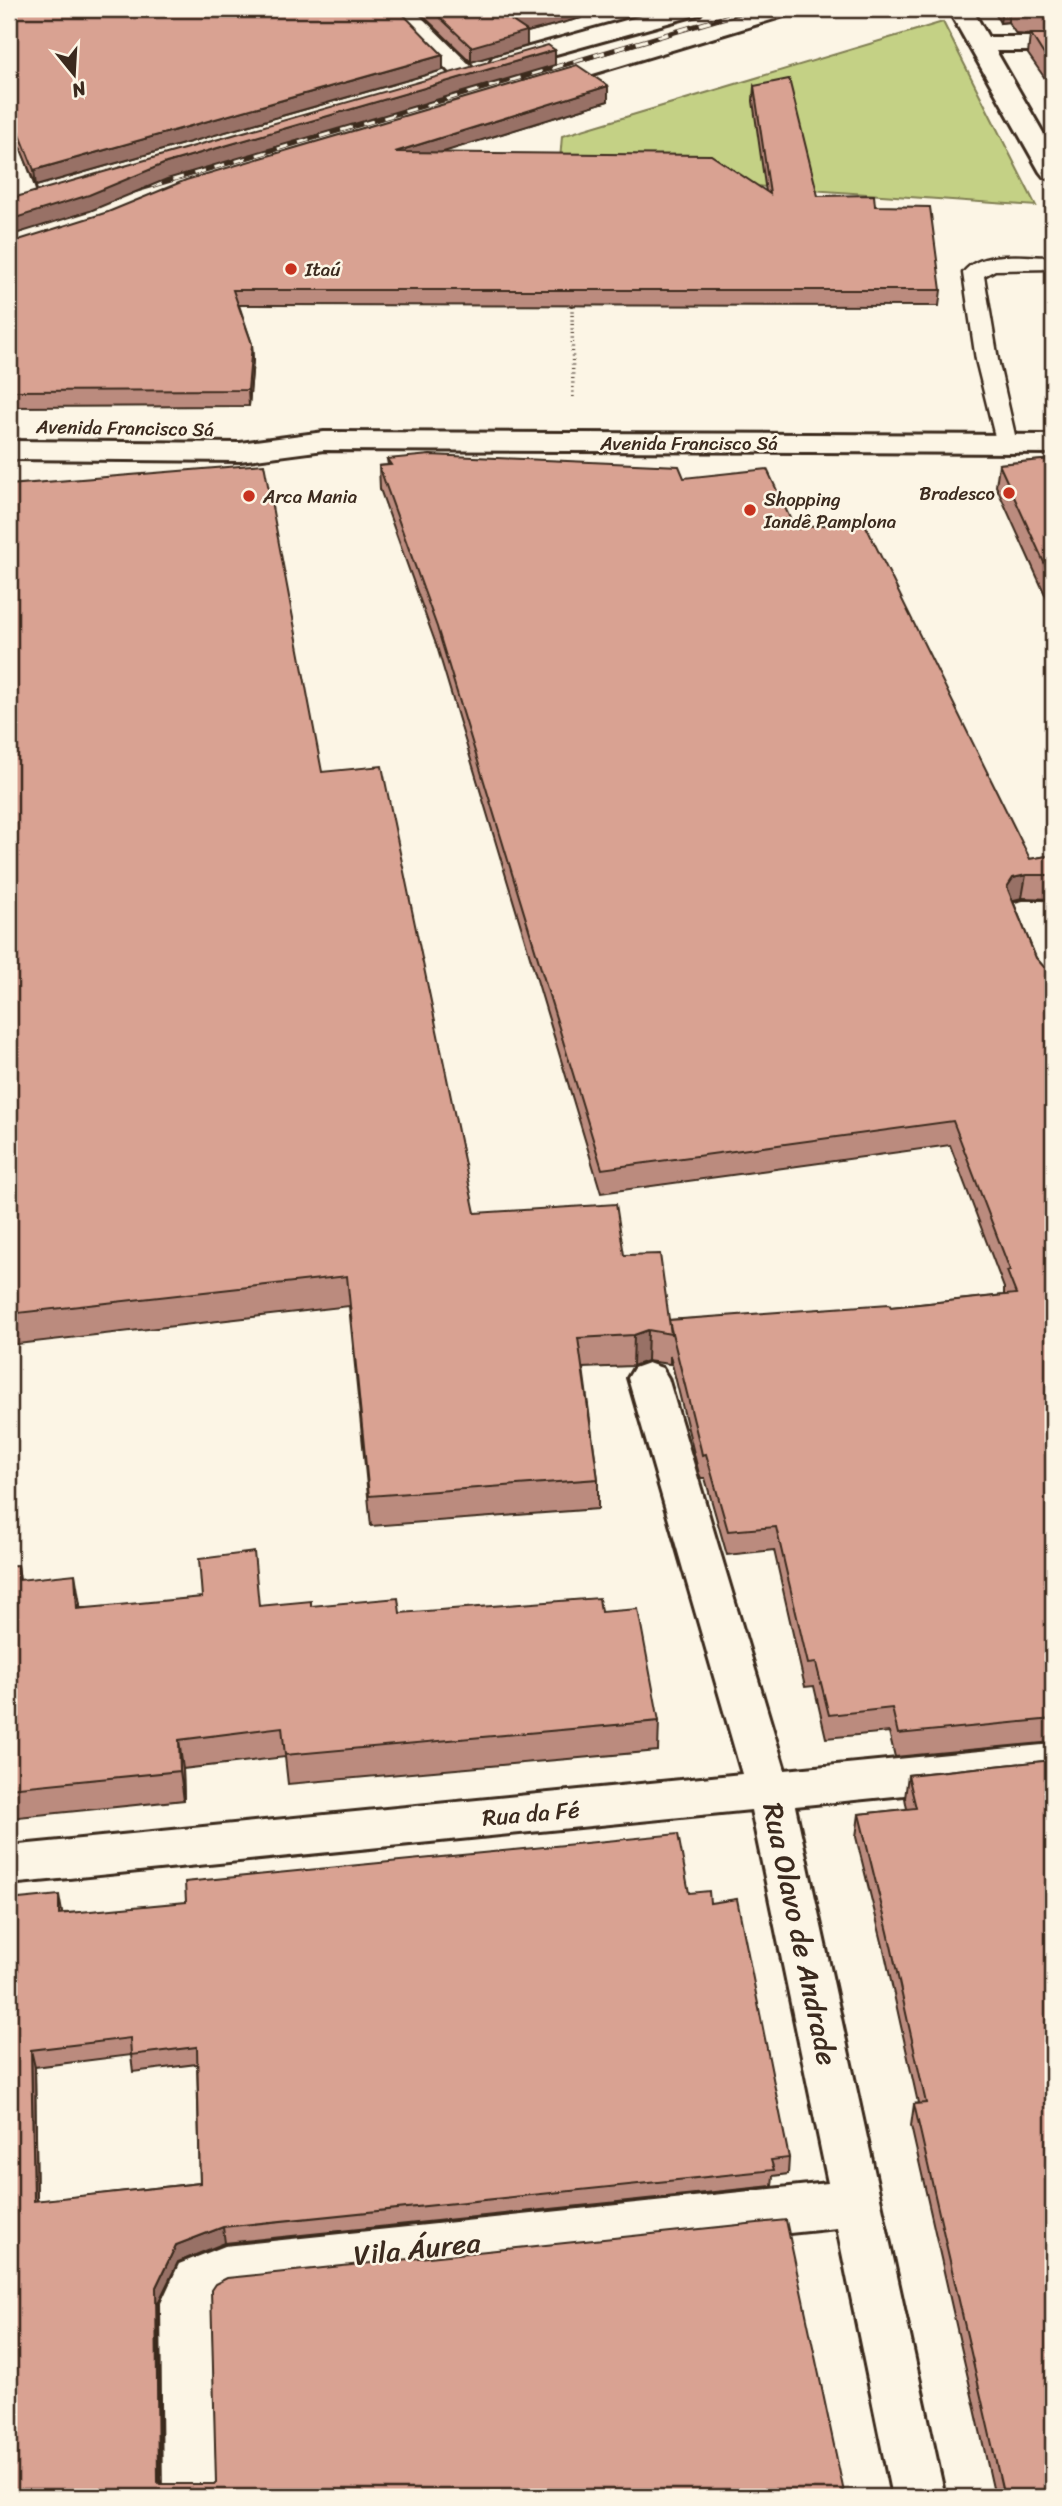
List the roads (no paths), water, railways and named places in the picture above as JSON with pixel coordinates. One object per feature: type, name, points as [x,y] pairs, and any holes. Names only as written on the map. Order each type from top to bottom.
[{"type":"street","points":[[400,9],[464,73]]},
{"type":"street","points":[[438,80],[692,9]]},
{"type":"street","points":[[511,91],[783,9]]},
{"type":"street","points":[[960,9],[1053,172]]},
{"type":"street","points":[[982,44],[1053,44]]},
{"type":"street","points":[[9,153],[17,201],[52,191]]},
{"type":"street","name":"Avenida Francisco Sá","points":[[9,427],[243,429],[324,441]]},
{"type":"street","name":"Avenida Francisco Sá","points":[[9,450],[240,452],[324,441],[1053,444]]},
{"type":"street","points":[[1038,912],[1053,979]]},
{"type":"street","name":"Rua Olavo de Andrade","points":[[648,1378],[769,1791],[919,2497]]},
{"type":"street","name":"Rua da Fé","points":[[9,1865],[1053,1762]]},
{"type":"street","name":"Vila Áurea","points":[[189,2497],[186,2303],[197,2281],[206,2277],[225,2269],[857,2203]]},
{"type":"lane","points":[[1006,443],[986,360],[973,272],[990,264],[1053,263]]},
{"type":"railway","points":[[130,192],[753,9]]},
{"type":"place","name":"Itaú","points":[[291,269]]},
{"type":"place","name":"Bradesco","points":[[1009,493]]},
{"type":"place","name":"Arca Mania","points":[[249,496]]},
{"type":"place","name":"Shopping Iandê Pamplona","points":[[750,510]]}]
